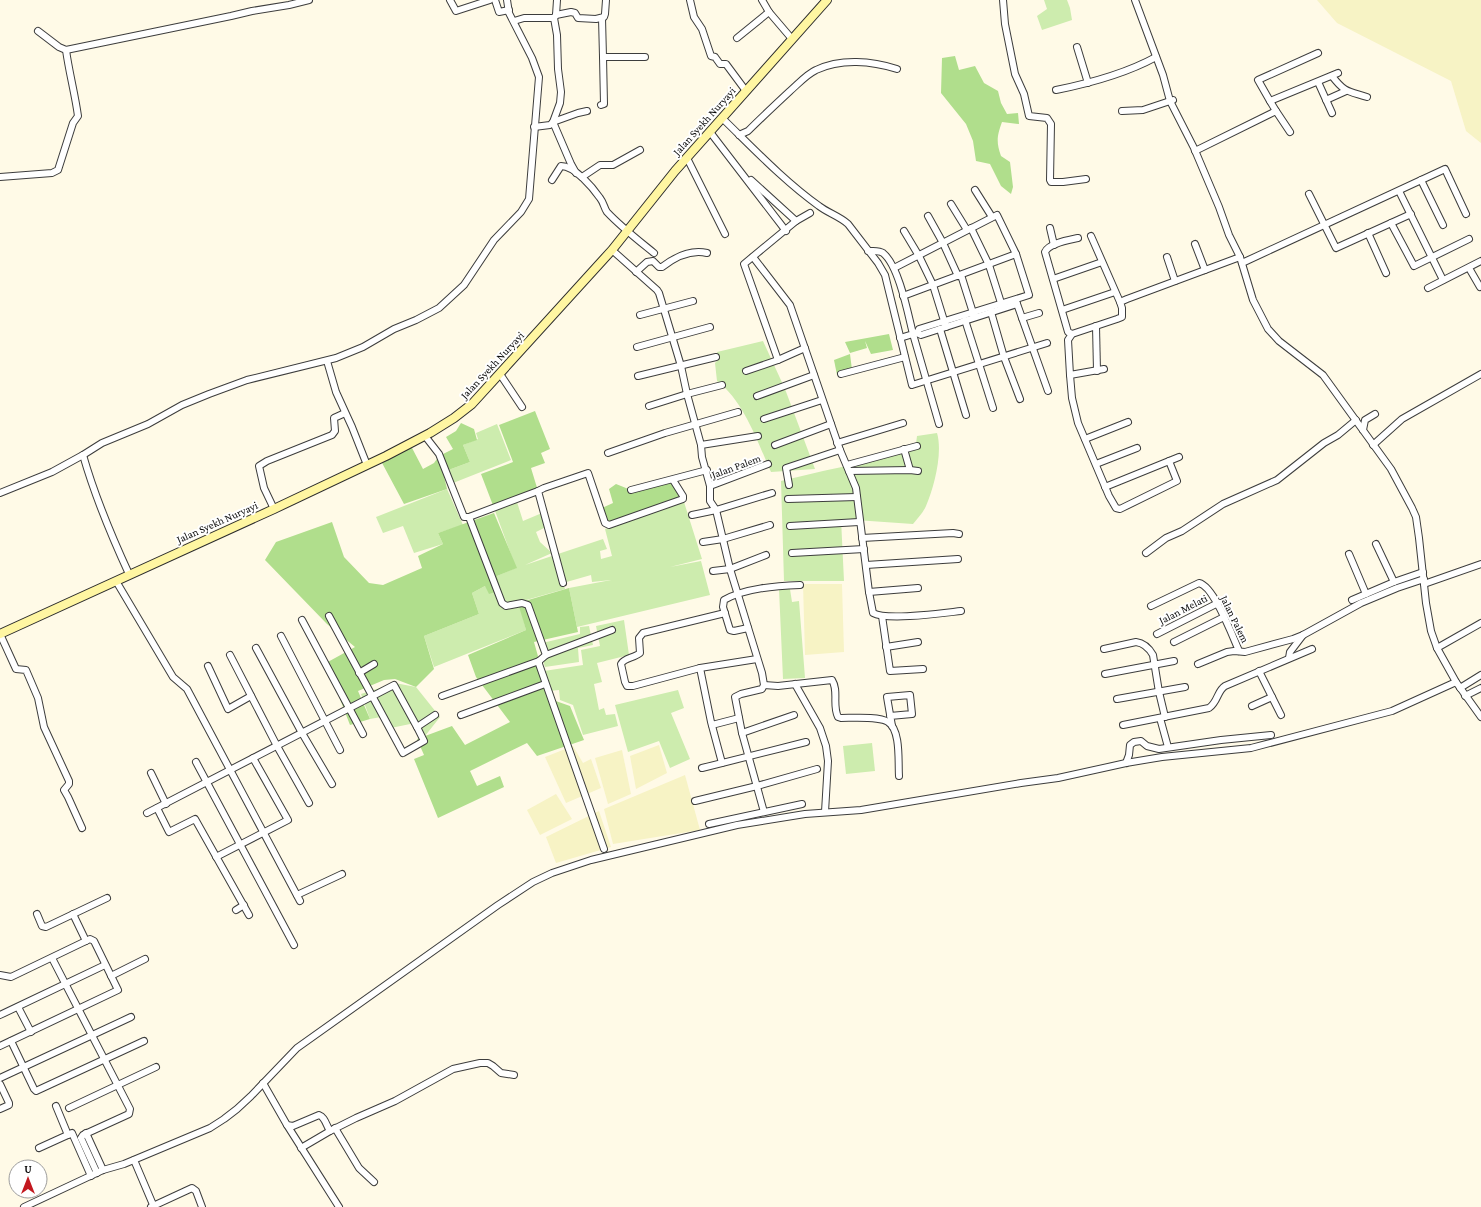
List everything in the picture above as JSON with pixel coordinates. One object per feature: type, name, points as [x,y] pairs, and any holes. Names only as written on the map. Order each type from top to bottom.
[{"type":"main road","name":"Jalan Syekh Nuryayi","points":[[0,634],[367,465],[425,436],[454,418],[472,404],[612,250],[687,158],[827,0]]},
{"type":"street","points":[[38,31],[59,48],[66,50],[308,0]]},
{"type":"street","points":[[450,0],[456,11],[475,2],[490,0]]},
{"type":"street","points":[[494,0],[499,12],[509,10]]},
{"type":"street","points":[[0,493],[52,472],[102,443],[148,424],[182,405],[208,394],[247,380],[327,363],[363,347],[394,329],[439,308],[464,286],[494,240],[521,212],[529,199],[537,127],[539,77],[532,58],[509,10],[507,0]]},
{"type":"street","points":[[557,0],[555,16],[561,92],[560,103],[553,122],[571,164],[579,175],[601,198],[606,211],[627,232],[654,253]]},
{"type":"street","points":[[601,106],[604,104],[602,18],[605,14],[606,0]]},
{"type":"street","points":[[690,0],[694,17],[702,29],[711,56],[715,57],[720,64],[726,64],[746,91]]},
{"type":"street","points":[[762,0],[769,12],[792,39]]},
{"type":"street","points":[[1003,0],[1005,24],[1015,74],[1024,94],[1029,116],[1047,118],[1051,124],[1050,180],[1051,182],[1063,182],[1086,179]]},
{"type":"street","points":[[1135,0],[1172,101],[1219,207],[1229,235],[1241,260],[1254,300],[1268,329],[1279,341],[1323,375],[1391,469],[1416,517],[1427,614],[1437,648],[1458,685],[1481,717]]},
{"type":"street","points":[[514,21],[524,18],[555,16],[571,12],[575,13],[578,18],[602,18]]},
{"type":"street","points":[[737,38],[769,12]]},
{"type":"street","points":[[1077,47],[1088,83]]},
{"type":"street","points":[[0,177],[52,173],[58,170],[73,123],[78,116],[66,50]]},
{"type":"street","points":[[1290,132],[1258,80],[1318,53]]},
{"type":"street","points":[[603,58],[646,57]]},
{"type":"street","points":[[1056,90],[1117,75],[1156,58]]},
{"type":"street","points":[[739,135],[748,131],[796,85],[815,70],[840,63],[858,62],[897,69]]},
{"type":"street","points":[[1270,101],[1335,75],[1341,88],[1346,91],[1368,97]]},
{"type":"street","points":[[1318,82],[1332,112]]},
{"type":"street","points":[[1326,100],[1346,91]]},
{"type":"street","points":[[1122,111],[1143,110],[1172,101]]},
{"type":"street","points":[[537,127],[550,125],[553,122],[587,111]]},
{"type":"street","points":[[1195,151],[1276,111]]},
{"type":"street","points":[[722,118],[785,178],[819,206],[848,224],[868,251],[885,275],[912,385],[926,382],[1047,343]]},
{"type":"street","points":[[710,132],[786,231]]},
{"type":"street","points":[[579,175],[601,164],[613,165],[640,150]]},
{"type":"street","points":[[687,158],[725,234]]},
{"type":"street","points":[[552,180],[561,166],[566,167],[579,175]]},
{"type":"street","points":[[1120,302],[1205,270],[1241,260],[1324,225],[1445,169],[1466,214]]},
{"type":"street","points":[[739,170],[796,221]]},
{"type":"street","points":[[1421,180],[1443,225]]},
{"type":"street","points":[[976,190],[992,217]]},
{"type":"street","points":[[1399,190],[1443,280]]},
{"type":"street","points":[[1309,194],[1336,248],[1411,214]]},
{"type":"street","points":[[951,204],[969,229],[989,265],[1002,306]]},
{"type":"street","points":[[778,360],[744,264],[786,231],[796,221],[810,213]]},
{"type":"street","points":[[894,268],[997,215],[1016,254],[1029,295],[1016,302],[943,326]]},
{"type":"street","points":[[928,216],[960,276],[973,315]]},
{"type":"street","points":[[1391,223],[1414,266],[1469,239]]},
{"type":"street","points":[[1050,228],[1054,245]]},
{"type":"street","points":[[904,231],[919,256],[933,285],[953,373],[966,415]]},
{"type":"street","points":[[1368,233],[1386,273]]},
{"type":"street","points":[[1091,236],[1120,302],[1122,317],[1072,334],[1068,340],[1072,398],[1078,423],[1113,505],[1116,508],[1120,509],[1177,481],[1169,461]]},
{"type":"street","points":[[1072,334],[1068,332],[1045,252],[1047,248],[1054,245],[1078,238]]},
{"type":"street","points":[[1195,244],[1205,270]]},
{"type":"street","points":[[612,250],[657,290],[664,309],[696,424],[701,445],[702,458],[710,486],[710,501],[716,510],[730,569],[764,685]]},
{"type":"street","points":[[636,272],[642,265],[648,262],[653,261],[659,267],[691,253],[699,251],[707,253]]},
{"type":"street","points":[[868,251],[883,253],[894,268],[915,334],[926,382],[938,424]]},
{"type":"street","points":[[903,296],[1016,254]]},
{"type":"street","points":[[753,257],[790,305],[837,443],[856,488],[859,522],[866,564],[868,592],[873,613],[882,616],[915,616],[961,611]]},
{"type":"street","points":[[1166,257],[1175,281]]},
{"type":"street","points":[[1428,288],[1481,261]]},
{"type":"street","points":[[1053,279],[1102,262]]},
{"type":"street","points":[[1469,268],[1480,287]]},
{"type":"street","points":[[1062,310],[1115,292]]},
{"type":"street","points":[[640,315],[693,301]]},
{"type":"street","points":[[1016,302],[1048,391]]},
{"type":"street","points":[[900,338],[915,334],[919,330],[943,326],[965,320],[973,315],[991,312],[1002,306]]},
{"type":"street","points":[[991,312],[1004,357],[1020,399]]},
{"type":"street","points":[[1022,318],[1039,313]]},
{"type":"street","points":[[965,320],[993,408]]},
{"type":"street","points":[[1096,326],[1097,371]]},
{"type":"street","points":[[637,347],[710,327]]},
{"type":"street","points":[[746,371],[778,360],[805,348]]},
{"type":"street","points":[[638,376],[716,357]]},
{"type":"street","points":[[841,374],[904,357]]},
{"type":"street","points":[[327,363],[336,392],[367,465]]},
{"type":"street","points":[[1070,375],[1104,370]]},
{"type":"street","points":[[500,374],[522,407]]},
{"type":"street","points":[[1373,445],[1408,416],[1481,374]]},
{"type":"street","points":[[757,396],[814,375]]},
{"type":"street","points":[[649,406],[722,385]]},
{"type":"street","points":[[764,419],[822,400]]},
{"type":"street","points":[[608,452],[665,432],[738,412]]},
{"type":"street","points":[[274,509],[264,488],[259,466],[267,461],[332,434],[335,431],[334,418],[345,413]]},
{"type":"street","points":[[1363,430],[1365,420],[1375,414]]},
{"type":"street","points":[[1146,553],[1166,538],[1182,531],[1223,504],[1251,490],[1261,488],[1277,480],[1324,442],[1338,435],[1356,420]]},
{"type":"street","points":[[1085,439],[1128,422]]},
{"type":"street","points":[[837,443],[903,423]]},
{"type":"street","points":[[775,445],[831,424]]},
{"type":"street","points":[[425,436],[442,459],[464,517],[469,517],[588,473],[605,523],[609,525],[683,499],[683,496],[673,480]]},
{"type":"street","points":[[701,445],[758,436]]},
{"type":"street","points":[[848,468],[917,446]]},
{"type":"street","points":[[1096,464],[1137,448]]},
{"type":"street","points":[[904,449],[910,470]]},
{"type":"street","points":[[789,485],[786,468],[840,450]]},
{"type":"street","points":[[83,455],[103,514],[129,574]]},
{"type":"street","points":[[1105,487],[1179,457]]},
{"type":"street","name":"Jalan Palem","points":[[710,486],[768,464]]},
{"type":"street","points":[[848,468],[918,471]]},
{"type":"street","points":[[631,490],[706,470]]},
{"type":"street","points":[[538,491],[563,583]]},
{"type":"street","points":[[692,515],[716,510],[772,493]]},
{"type":"street","points":[[788,500],[857,497]]},
{"type":"street","points":[[469,517],[502,603],[506,606],[522,603],[528,605],[546,655]]},
{"type":"street","points":[[790,526],[859,522]]},
{"type":"street","points":[[703,542],[723,539],[770,525]]},
{"type":"street","points":[[862,538],[958,534]]},
{"type":"street","points":[[1376,544],[1394,582]]},
{"type":"street","points":[[792,553],[864,549]]},
{"type":"street","points":[[1349,554],[1366,594]]},
{"type":"street","points":[[713,571],[730,569],[766,555]]},
{"type":"street","points":[[866,564],[958,559]]},
{"type":"street","points":[[1352,600],[1394,582],[1424,578],[1481,564]]},
{"type":"street","points":[[1198,664],[1227,652],[1245,652],[1263,648],[1303,635],[1361,603],[1424,578]]},
{"type":"street","points":[[116,581],[173,677],[187,689],[300,902]]},
{"type":"street","name":"Jalan Palem","points":[[1151,606],[1199,583],[1206,586],[1218,603],[1240,651]]},
{"type":"street","points":[[748,628],[731,631],[725,613],[723,603],[724,600],[759,589],[800,585]]},
{"type":"street","points":[[868,592],[918,588]]},
{"type":"street","name":"Jalan Melati","points":[[1157,634],[1218,603]]},
{"type":"street","points":[[725,613],[643,633],[639,638],[640,653],[622,661],[621,664],[625,682],[628,687],[700,668],[757,660]]},
{"type":"street","points":[[147,813],[166,804],[348,708],[372,696],[394,685],[424,741],[403,753],[372,696],[359,673],[329,616]]},
{"type":"street","points":[[882,616],[890,671],[923,669]]},
{"type":"street","points":[[1174,642],[1224,617]]},
{"type":"street","points":[[302,620],[363,734]]},
{"type":"street","points":[[1437,648],[1481,623]]},
{"type":"street","points":[[442,696],[539,661],[546,655],[612,630]]},
{"type":"street","points":[[0,634],[16,669],[26,670],[38,698],[44,727],[69,781],[69,784],[64,790],[82,828]]},
{"type":"street","points":[[1289,658],[1290,652],[1303,635]]},
{"type":"street","points":[[281,636],[340,750]]},
{"type":"street","points":[[886,647],[918,642]]},
{"type":"street","points":[[1104,649],[1141,642],[1150,650],[1153,655],[1168,747]]},
{"type":"street","points":[[256,648],[302,733],[332,784]]},
{"type":"street","points":[[1124,725],[1208,708],[1214,705],[1222,688],[1312,649]]},
{"type":"street","points":[[230,654],[277,746],[309,802]]},
{"type":"street","points":[[539,661],[538,664],[604,850]]},
{"type":"street","points":[[1105,674],[1174,661]]},
{"type":"street","points":[[359,673],[374,664]]},
{"type":"street","points":[[208,666],[228,709],[251,696]]},
{"type":"street","points":[[700,668],[722,763]]},
{"type":"street","points":[[1259,671],[1281,715]]},
{"type":"street","points":[[24,1207],[97,1173],[134,1160],[210,1128],[238,1109],[297,1048],[498,905],[533,882],[552,873],[591,860],[737,825],[805,814],[861,810],[1021,782],[1038,781],[1126,763],[1251,748],[1392,711],[1481,675]]},
{"type":"street","points":[[764,685],[778,686],[832,680],[836,689],[835,712],[838,717],[877,719],[888,722],[892,726],[896,733],[899,776]]},
{"type":"street","points":[[461,715],[546,684]]},
{"type":"street","points":[[795,684],[820,728],[826,746],[828,767],[825,812]]},
{"type":"street","points":[[764,685],[762,689],[741,694],[736,697],[742,733],[764,812]]},
{"type":"street","points":[[1117,699],[1185,687]]},
{"type":"street","points":[[1466,696],[1481,688]]},
{"type":"street","points":[[890,716],[912,714],[910,695],[888,697],[890,716],[892,726]]},
{"type":"street","points":[[1252,706],[1272,697]]},
{"type":"street","points":[[417,727],[435,715]]},
{"type":"street","points":[[742,733],[794,715]]},
{"type":"street","points":[[712,725],[739,718]]},
{"type":"street","points":[[1126,763],[1129,755],[1130,744],[1134,742],[1141,741],[1148,746],[1159,749],[1246,736],[1271,735]]},
{"type":"street","points":[[702,768],[806,742]]},
{"type":"street","points":[[216,857],[288,820],[253,758]]},
{"type":"street","points":[[196,762],[294,945]]},
{"type":"street","points":[[695,801],[757,786],[817,769]]},
{"type":"street","points":[[151,773],[166,804]]},
{"type":"street","points":[[709,824],[802,804]]},
{"type":"street","points":[[157,808],[169,832],[195,819],[249,915]]},
{"type":"street","points":[[296,895],[342,874]]},
{"type":"street","points":[[37,914],[42,926],[46,927],[107,898]]},
{"type":"street","points":[[236,910],[244,905]]},
{"type":"street","points":[[73,914],[86,941]]},
{"type":"street","points":[[0,975],[11,977],[90,939],[94,941],[118,990],[0,1046]]},
{"type":"street","points":[[52,958],[104,1060],[130,1106],[130,1113],[86,1134],[97,1173]]},
{"type":"street","points":[[111,976],[145,959]]},
{"type":"street","points":[[0,1015],[105,965]]},
{"type":"street","points":[[18,1007],[31,1032]]},
{"type":"street","points":[[0,1078],[131,1017]]},
{"type":"street","points":[[11,1041],[36,1091],[144,1042]]},
{"type":"street","points":[[301,1148],[356,1118],[395,1102],[453,1069],[488,1063],[501,1074],[514,1075]]},
{"type":"street","points":[[69,1108],[156,1067]]},
{"type":"street","points":[[263,1083],[301,1148],[339,1207]]},
{"type":"street","points":[[0,1084],[9,1105],[0,1109]]},
{"type":"street","points":[[56,1106],[68,1135]]},
{"type":"street","points":[[287,1125],[293,1126],[319,1115],[333,1130],[359,1168],[374,1182]]},
{"type":"street","points":[[39,1148],[72,1134],[97,1173]]},
{"type":"street","points":[[134,1160],[146,1186],[149,1188],[155,1206],[192,1188],[196,1191],[202,1207]]},
{"type":"shaded area","points":[[1317,0],[1481,0],[1481,143],[1466,131],[1451,81],[1337,23]]},
{"type":"shaded area","points":[[803,584],[842,584],[844,652],[805,655]]},
{"type":"shaded area","points":[[659,745],[667,773],[636,789],[630,756]]},
{"type":"shaded area","points":[[573,746],[583,763],[591,759],[601,788],[566,803],[545,757]]},
{"type":"shaded area","points":[[622,750],[631,794],[608,804],[595,758]]},
{"type":"shaded area","points":[[685,775],[700,830],[613,844],[604,809]]},
{"type":"shaded area","points":[[556,794],[572,819],[540,835],[527,810]]},
{"type":"shaded area","points":[[599,811],[611,847],[556,863],[546,837]]},
{"type":"green space","points":[[1044,0],[1067,0],[1072,20],[1042,30],[1037,16],[1047,9]]},
{"type":"green space","points":[[955,56],[959,70],[975,66],[984,83],[998,91],[1001,103],[1007,114],[1018,113],[1019,124],[1002,122],[998,139],[998,147],[1001,156],[1010,162],[1013,187],[1011,194],[1001,186],[990,164],[976,161],[973,141],[966,124],[941,93],[942,58]]},
{"type":"green space","points":[[889,334],[893,350],[871,354],[865,341],[867,348],[850,353],[845,342]]},
{"type":"green space","points":[[763,341],[785,389],[815,469],[771,472],[743,411],[727,389],[717,381],[715,363],[719,359],[717,352]]},
{"type":"green space","points":[[850,354],[852,370],[837,375],[834,360]]},
{"type":"green space","points":[[535,411],[550,449],[541,453],[545,463],[531,468],[538,491],[494,508],[481,474],[513,462],[499,425]]},
{"type":"green space","points":[[461,423],[474,429],[477,440],[463,445],[470,462],[443,472],[447,489],[404,504],[381,461],[411,446],[423,469],[434,463],[439,456],[453,449],[446,437],[456,431]]},
{"type":"green space","points":[[497,424],[511,460],[448,485],[443,472],[470,462],[463,445],[478,439],[476,433]]},
{"type":"green space","points":[[937,433],[939,450],[935,480],[925,509],[913,524],[841,519],[844,581],[784,581],[781,481],[883,458],[906,450],[916,444],[917,436]]},
{"type":"green space","points":[[672,482],[682,497],[607,523],[602,508],[613,503],[609,489],[616,484],[631,490]]},
{"type":"green space","points":[[447,489],[463,525],[438,533],[443,544],[414,553],[403,526],[383,533],[376,517]]},
{"type":"green space","points":[[517,502],[523,521],[542,513],[546,527],[536,532],[540,542],[552,553],[525,565],[603,539],[607,549],[600,551],[601,559],[612,556],[605,529],[684,502],[702,559],[670,567],[701,561],[710,595],[577,627],[569,588],[611,580],[592,582],[591,575],[563,583],[565,589],[519,602],[526,630],[434,667],[424,636],[479,614],[472,593],[485,586],[501,590],[497,576],[516,568],[494,508]]},
{"type":"green space","points":[[494,513],[517,568],[497,576],[501,590],[489,594],[485,586],[472,593],[479,614],[424,636],[434,669],[416,687],[395,679],[384,680],[358,691],[370,719],[350,725],[326,663],[355,647],[327,624],[265,560],[276,542],[332,522],[344,557],[369,583],[383,585],[422,568],[418,556],[443,544],[438,533]]},
{"type":"green space","points":[[569,588],[578,632],[534,642],[550,699],[570,706],[584,740],[537,756],[527,743],[470,771],[477,786],[500,776],[504,787],[438,818],[414,759],[424,755],[417,739],[452,726],[465,745],[510,722],[476,677],[468,655],[526,630],[518,603]]},
{"type":"green space","points":[[779,589],[790,589],[792,602],[799,601],[805,678],[783,679]]},
{"type":"green space","points":[[624,620],[629,655],[597,663],[602,682],[594,684],[599,710],[604,708],[606,715],[615,714],[618,726],[583,735],[573,705],[560,700],[559,690],[549,691],[544,671],[583,665],[581,650],[600,646],[596,626]]},
{"type":"green space","points":[[589,626],[593,645],[578,648],[579,662],[545,667],[538,644],[580,634],[580,627]]},
{"type":"green space","points":[[395,683],[416,687],[440,717],[425,736],[415,723],[386,729],[381,717],[370,719],[361,694]]},
{"type":"green space","points":[[678,690],[684,708],[671,713],[690,759],[670,768],[659,741],[628,752],[615,705]]},
{"type":"green space","points":[[872,743],[875,771],[846,774],[843,746]]}]
